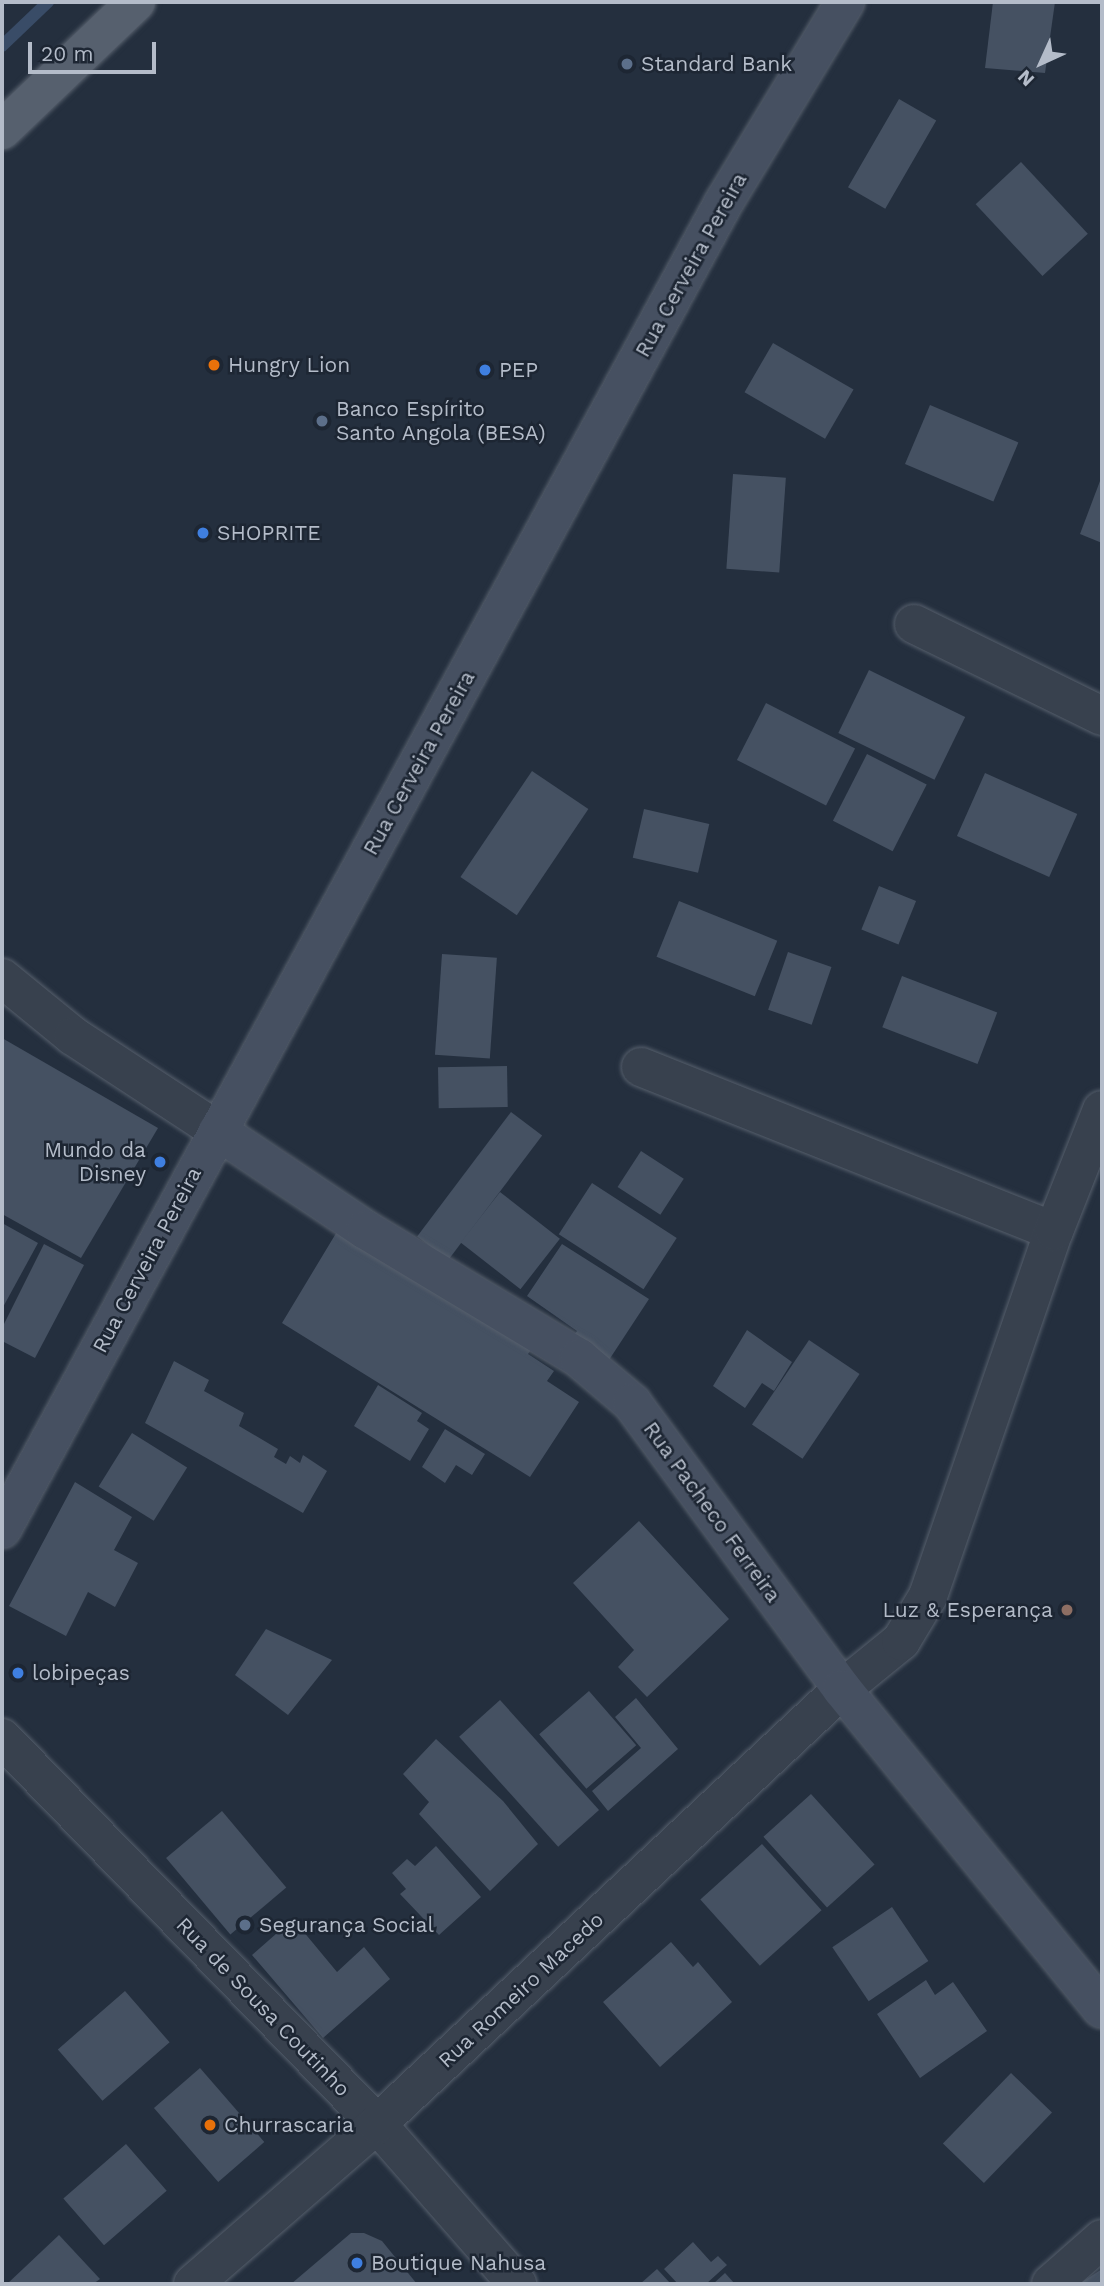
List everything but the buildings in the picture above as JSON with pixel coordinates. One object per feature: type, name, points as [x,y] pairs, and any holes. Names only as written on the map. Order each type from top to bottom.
[{"type":"main road","points":[[2,130],[136,2]]},
{"type":"main road","name":"Rua Cerveira Pereira","points":[[2,1529],[718,215],[845,2]]},
{"type":"main road","name":"Rua Pacheco Ferreira","points":[[218,1131],[366,1230],[579,1358],[632,1403],[842,1689],[1102,2009]]},
{"type":"street","points":[[914,624],[1102,716]]},
{"type":"street","points":[[2,978],[73,1036],[218,1131]]},
{"type":"street","points":[[641,1067],[1054,1231]]},
{"type":"street","name":"Rua Romeiro Macedo","points":[[193,2284],[377,2124],[842,1689],[901,1641],[928,1596],[1054,1231],[1102,1110]]},
{"type":"street","name":"Rua de Sousa Coutinho","points":[[2,1738],[377,2124],[517,2284]]},
{"type":"street","points":[[1051,2284],[1102,2239]]},
{"type":"waterway","points":[[2,46],[48,2]]},
{"type":"place","name":"Standard Bank","points":[[627,64]]},
{"type":"place","name":"Hungry Lion","points":[[214,365]]},
{"type":"place","name":"PEP","points":[[485,370]]},
{"type":"place","name":"Banco Espírito Santo Angola (BESA)","points":[[322,421]]},
{"type":"place","name":"SHOPRITE","points":[[203,533]]},
{"type":"place","name":"Mundo da Disney","points":[[160,1162]]},
{"type":"place","name":"Luz & Esperança","points":[[1067,1610]]},
{"type":"place","name":"lobipeças","points":[[18,1673]]},
{"type":"place","name":"Segurança Social","points":[[245,1925]]},
{"type":"place","name":"Churrascaria","points":[[210,2125]]},
{"type":"place","name":"Boutique Nahusa","points":[[357,2263]]}]
